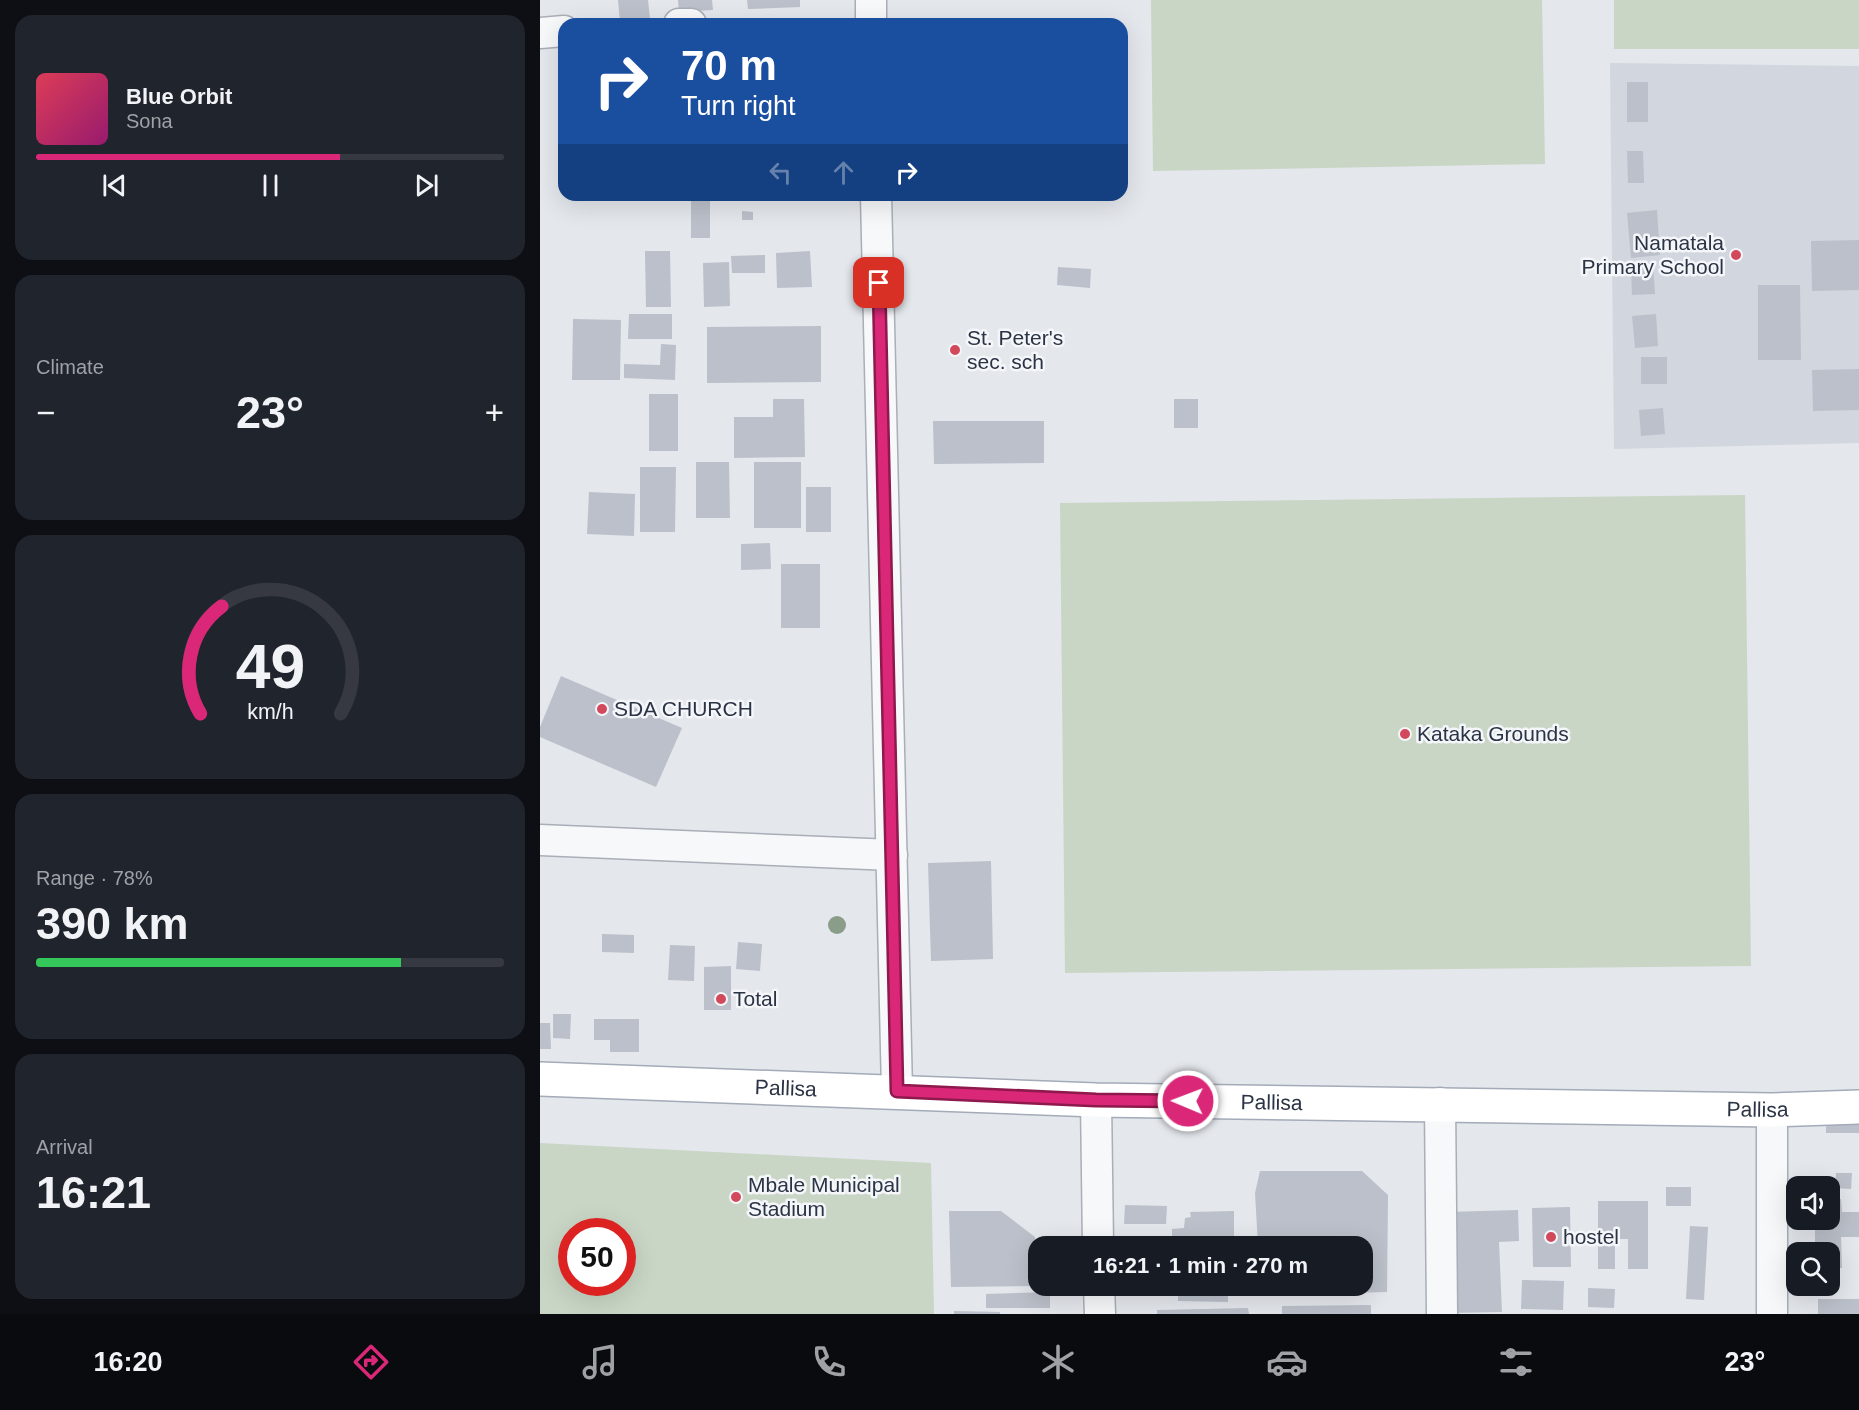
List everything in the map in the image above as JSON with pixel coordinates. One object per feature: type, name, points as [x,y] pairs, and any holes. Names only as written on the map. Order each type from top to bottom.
[{"type":"main road","name":"Pallisa","points":[[540,1079],[1096,1100],[1440,1103],[1772,1110],[1859,1107]]},
{"type":"street","points":[[871,0],[871,18]]},
{"type":"street","points":[[540,33],[558,32]]},
{"type":"street","points":[[876,201],[897,1091]]},
{"type":"street","points":[[540,840],[892,855]]},
{"type":"street","points":[[1096,1100],[1098,1236]]},
{"type":"street","points":[[1440,1103],[1442,1314]]},
{"type":"street","points":[[1772,1110],[1772,1314]]},
{"type":"street","points":[[1099,1296],[1100,1314]]},
{"type":"shaded area","name":"Namatala Primary School","points":[[1610,63],[1859,66],[1859,443],[1614,449]]},
{"type":"green space","points":[[1151,0],[1542,0],[1545,164],[1153,171]]},
{"type":"green space","points":[[1614,0],[1859,0],[1859,49],[1614,49]]},
{"type":"green space","name":"Kataka Grounds","points":[[1745,495],[1751,966],[1065,973],[1060,503]]},
{"type":"green space","name":"Mbale Municipal Stadium","points":[[540,1143],[931,1163],[934,1314],[540,1314]]},
{"type":"building","points":[[618,0],[648,0],[650,18],[620,18]]},
{"type":"building","points":[[678,0],[712,0],[713,10],[679,12]]},
{"type":"building","points":[[747,0],[800,0],[800,7],[748,9]]},
{"type":"building","points":[[1627,82],[1648,82],[1648,122],[1627,122]]},
{"type":"building","points":[[1627,151],[1643,151],[1644,183],[1628,183]]},
{"type":"building","points":[[691,201],[710,201],[710,238],[691,238]]},
{"type":"building","points":[[1657,210],[1660,255],[1631,258],[1627,213]]},
{"type":"building","points":[[742,211],[753,212],[753,220],[742,220]]},
{"type":"building","points":[[1859,240],[1859,290],[1812,291],[1811,241]]},
{"type":"building","points":[[645,251],[670,251],[671,307],[646,307]]},
{"type":"building","points":[[810,251],[812,287],[777,288],[776,253]]},
{"type":"building","points":[[765,255],[765,273],[732,273],[731,256]]},
{"type":"building","points":[[729,262],[730,306],[704,307],[703,263]]},
{"type":"building","points":[[1653,265],[1655,294],[1632,295],[1631,266]]},
{"type":"building","points":[[1058,267],[1091,269],[1090,288],[1057,285]]},
{"type":"building","points":[[1758,285],[1800,285],[1801,360],[1758,360]]},
{"type":"building","points":[[629,314],[672,314],[672,339],[628,339]]},
{"type":"building","points":[[1656,314],[1658,346],[1635,348],[1632,316]]},
{"type":"building","points":[[573,319],[621,320],[620,380],[572,380]]},
{"type":"building","points":[[821,326],[821,382],[707,383],[707,327]]},
{"type":"building","points":[[661,344],[676,345],[675,380],[624,378],[624,364],[660,365]]},
{"type":"building","points":[[1641,357],[1667,357],[1667,384],[1641,384]]},
{"type":"building","points":[[1859,369],[1859,410],[1813,411],[1812,370]]},
{"type":"building","points":[[649,394],[678,394],[678,451],[649,451]]},
{"type":"building","points":[[773,399],[804,399],[805,457],[734,458],[734,417],[773,417]]},
{"type":"building","points":[[1174,399],[1198,399],[1198,428],[1174,428]]},
{"type":"building","points":[[1663,408],[1665,434],[1641,436],[1639,410]]},
{"type":"building","points":[[933,421],[1044,421],[1044,463],[934,464]]},
{"type":"building","points":[[696,462],[729,462],[730,518],[696,518]]},
{"type":"building","points":[[754,462],[801,462],[801,528],[754,528]]},
{"type":"building","points":[[640,467],[676,467],[675,532],[640,532]]},
{"type":"building","points":[[806,487],[831,487],[831,532],[806,532]]},
{"type":"building","points":[[589,492],[635,494],[634,536],[587,534]]},
{"type":"building","points":[[770,543],[771,569],[741,570],[741,544]]},
{"type":"building","points":[[781,564],[820,564],[820,628],[781,628]]},
{"type":"building","points":[[561,676],[682,728],[656,787],[540,737],[540,727]]},
{"type":"building","points":[[991,861],[993,959],[931,961],[928,863]]},
{"type":"building","points":[[602,934],[634,935],[634,953],[602,952]]},
{"type":"building","points":[[738,942],[762,944],[760,971],[736,969]]},
{"type":"building","points":[[670,945],[695,946],[694,981],[668,980]]},
{"type":"building","points":[[731,966],[731,1010],[704,1010],[704,967]]},
{"type":"building","points":[[553,1014],[571,1014],[570,1039],[553,1038]]},
{"type":"building","points":[[594,1019],[639,1019],[639,1052],[610,1052],[610,1040],[594,1040]]},
{"type":"building","points":[[540,1023],[550,1023],[551,1049],[540,1049]]},
{"type":"building","points":[[1826,1123],[1859,1123],[1859,1133],[1826,1133]]},
{"type":"building","points":[[1260,1171],[1362,1171],[1388,1195],[1387,1292],[1373,1292],[1373,1236],[1257,1236],[1255,1193]]},
{"type":"building","points":[[1836,1173],[1852,1173],[1851,1189],[1840,1188],[1840,1176],[1836,1176]]},
{"type":"building","points":[[1666,1187],[1691,1187],[1691,1206],[1666,1206]]},
{"type":"building","points":[[1840,1199],[1842,1212],[1859,1212],[1859,1237],[1841,1237],[1842,1268],[1840,1268],[1840,1242],[1815,1242],[1815,1230],[1840,1230]]},
{"type":"building","points":[[1598,1201],[1648,1201],[1648,1269],[1628,1269],[1628,1239],[1615,1239],[1615,1269],[1598,1269]]},
{"type":"building","points":[[1125,1205],[1167,1206],[1166,1224],[1124,1224]]},
{"type":"building","name":"hostel","points":[[1570,1207],[1571,1267],[1533,1267],[1532,1208]]},
{"type":"building","points":[[1518,1210],[1519,1241],[1499,1242],[1502,1312],[1449,1313],[1446,1212]]},
{"type":"building","points":[[949,1211],[1001,1211],[1034,1236],[1028,1236],[1028,1286],[951,1287]]},
{"type":"building","points":[[1234,1211],[1234,1236],[1172,1236],[1172,1229],[1184,1228],[1185,1218],[1191,1217],[1190,1212]]},
{"type":"building","points":[[1690,1226],[1708,1227],[1704,1300],[1686,1299]]},
{"type":"building","points":[[1522,1280],[1564,1281],[1563,1310],[1521,1309]]},
{"type":"building","points":[[1588,1288],[1615,1289],[1614,1308],[1588,1307]]},
{"type":"building","points":[[1028,1293],[1028,1296],[1050,1296],[1050,1308],[986,1308],[986,1294]]},
{"type":"building","points":[[1178,1296],[1228,1296],[1228,1302],[1178,1301]]},
{"type":"building","points":[[1818,1299],[1859,1299],[1859,1314],[1818,1314]]},
{"type":"building","points":[[1371,1305],[1371,1314],[1282,1314],[1282,1306]]},
{"type":"building","points":[[1248,1308],[1249,1314],[1157,1314],[1157,1310]]},
{"type":"building","points":[[954,1311],[1000,1312],[1000,1314],[954,1314]]},
{"type":"place","name":"Namatala Primary School","points":[[1736,255]]},
{"type":"place","name":"St. Peter's sec. sch","points":[[955,350]]},
{"type":"place","name":"SDA CHURCH","points":[[602,709]]},
{"type":"place","name":"Kataka Grounds","points":[[1405,734]]},
{"type":"place","name":"Total","points":[[721,999]]},
{"type":"place","name":"Mbale Municipal Stadium","points":[[736,1197]]},
{"type":"place","name":"hostel","points":[[1551,1237]]},
{"type":"route","points":[[879,283],[897,1091],[1096,1100],[1188,1101]]}]
